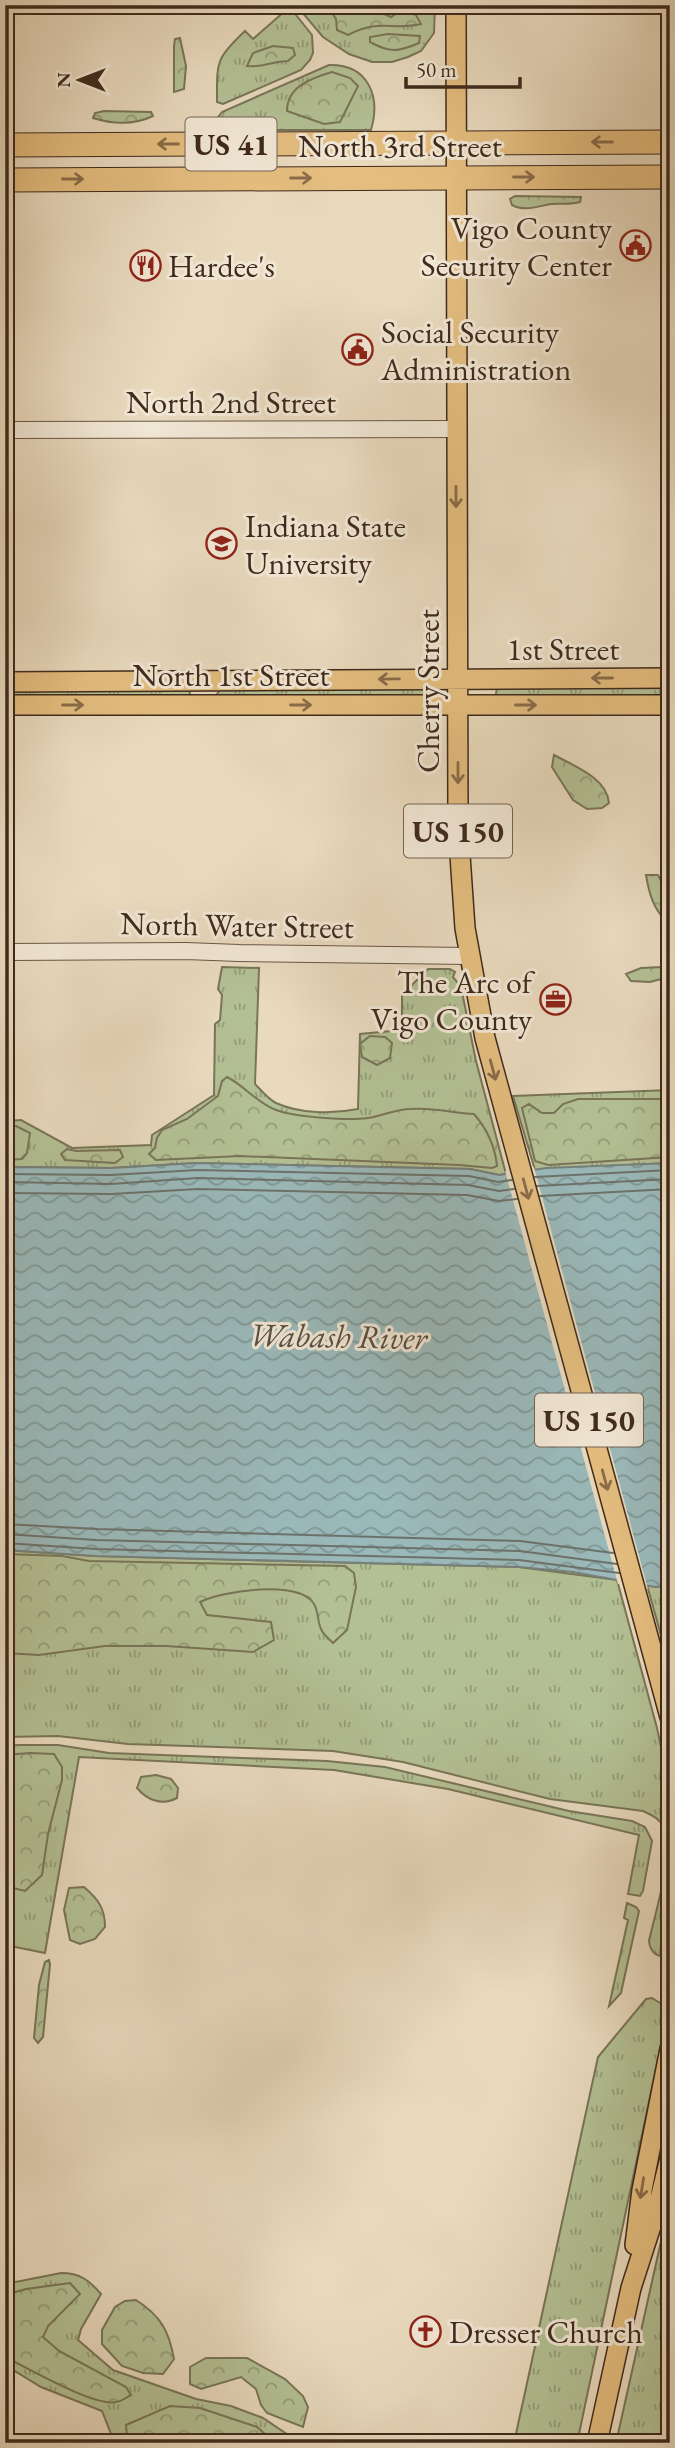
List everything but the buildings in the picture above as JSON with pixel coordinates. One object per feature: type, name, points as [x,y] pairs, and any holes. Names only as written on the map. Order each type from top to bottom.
[{"type":"highway","name":"North 3rd Street","points":[[5,145],[670,142]]},
{"type":"highway","name":"North 3rd Street","points":[[5,180],[670,177]]},
{"type":"main road","name":"Cherry Street","points":[[456,5],[458,837],[469,956]]},
{"type":"main road","name":"1st Street","points":[[457,679],[670,678]]},
{"type":"main road","name":"North 1st Street","points":[[5,682],[457,679]]},
{"type":"main road","name":"North 1st Street","points":[[5,705],[457,705]]},
{"type":"main road","name":"1st Street","points":[[457,705],[670,705]]},
{"type":"main road","name":"US 150","points":[[469,956],[485,1038],[670,1717]]},
{"type":"main road","points":[[631,2288],[642,2190],[670,2049]]},
{"type":"main road","points":[[597,2443],[631,2288],[670,2158]]},
{"type":"street","name":"North 2nd Street","points":[[5,430],[456,429]]},
{"type":"street","name":"North Water Street","points":[[5,953],[186,951],[469,956]]},
{"type":"green space","points":[[280,5],[288,5],[312,35],[313,53],[310,60],[301,70],[223,104],[217,102],[218,69],[223,55],[245,31],[253,39],[285,11]]},
{"type":"green space","points":[[296,5],[435,5],[434,33],[421,51],[392,62],[372,62],[349,54],[323,37]]},
{"type":"green space","points":[[327,5],[374,5],[377,11],[391,17],[402,10],[416,15],[421,24],[369,27],[348,35],[337,30],[336,19]]},
{"type":"green space","points":[[388,34],[420,36],[419,43],[394,50],[370,42],[370,37]]},
{"type":"green space","points":[[180,38],[186,66],[184,89],[174,92],[174,46],[175,39]]},
{"type":"green space","points":[[273,46],[293,48],[295,55],[288,61],[247,66],[253,53]]},
{"type":"green space","points":[[329,65],[353,70],[368,84],[374,105],[371,130],[227,130],[218,125],[216,120],[222,112]]},
{"type":"green space","points":[[332,72],[350,78],[358,86],[340,122],[324,124],[287,111],[288,102],[296,89],[309,80]]},
{"type":"green space","points":[[151,112],[153,116],[123,123],[93,118],[95,113]]},
{"type":"green space","points":[[515,196],[581,197],[580,202],[576,203],[527,208],[512,205],[510,199]]},
{"type":"green space","points":[[670,686],[670,696],[496,694],[497,688]]},
{"type":"green space","points":[[426,687],[426,697],[217,694],[221,689]]},
{"type":"green space","points":[[5,689],[187,689],[190,693],[189,697],[5,699]]},
{"type":"green space","points":[[554,755],[580,768],[596,780],[607,794],[609,803],[602,808],[587,809],[573,800],[552,767]]},
{"type":"green space","points":[[646,875],[658,875],[670,898],[670,920],[666,921],[655,905]]},
{"type":"green space","points":[[222,967],[259,968],[255,1084],[276,1103],[317,1112],[358,1109],[360,1034],[402,1030],[402,995],[428,969],[450,969],[455,972],[453,977],[461,987],[476,1061],[506,1174],[470,1169],[197,1163],[111,1168],[5,1167],[5,1121],[21,1120],[72,1148],[151,1145],[152,1135],[214,1095],[215,1024],[220,1020],[222,995],[218,989]]},
{"type":"green space","points":[[662,967],[670,972],[665,978],[650,982],[631,981],[626,974],[641,968]]},
{"type":"green space","points":[[370,1036],[385,1037],[392,1043],[390,1058],[377,1065],[362,1057],[360,1044]]},
{"type":"green space","points":[[227,1077],[269,1107],[295,1115],[359,1119],[418,1109],[474,1114],[490,1138],[497,1166],[492,1168],[240,1156],[156,1160],[149,1154],[155,1148],[162,1130],[187,1119],[218,1096],[222,1081]]},
{"type":"green space","points":[[670,1090],[670,1163],[535,1170],[513,1096]]},
{"type":"green space","points":[[670,1096],[670,1157],[548,1165],[535,1161],[522,1108],[529,1104],[542,1113],[554,1113],[563,1104],[578,1099],[665,1099]]},
{"type":"green space","points":[[5,1126],[16,1126],[30,1133],[27,1153],[22,1159],[5,1160]]},
{"type":"green space","points":[[67,1149],[120,1150],[123,1157],[115,1163],[65,1160],[61,1154]]},
{"type":"green space","points":[[5,1550],[95,1556],[519,1567],[617,1580],[657,1728],[670,1789],[670,1954],[655,1954],[649,1941],[659,1901],[668,1841],[660,1821],[643,1811],[550,1799],[403,1762],[333,1751],[128,1744],[58,1736],[5,1737]]},
{"type":"green space","points":[[5,1554],[62,1556],[89,1561],[345,1566],[354,1573],[356,1587],[347,1630],[333,1643],[322,1631],[316,1607],[306,1596],[277,1589],[241,1591],[200,1602],[207,1615],[271,1622],[274,1640],[253,1652],[166,1646],[105,1646],[39,1655],[5,1653]]},
{"type":"green space","points":[[647,1585],[670,1586],[670,1668]]},
{"type":"green space","points":[[58,1745],[109,1753],[327,1761],[385,1767],[569,1811],[632,1821],[645,1827],[652,1841],[643,1891],[640,1896],[628,1894],[639,1835],[448,1789],[334,1770],[79,1757],[45,1953],[5,1945],[9,1914],[5,1908],[5,1746]]},
{"type":"green space","points":[[54,1754],[62,1767],[62,1780],[48,1834],[42,1875],[25,1891],[5,1886],[5,1755]]},
{"type":"green space","points":[[156,1775],[171,1779],[178,1788],[177,1798],[166,1802],[155,1800],[145,1796],[137,1788],[141,1777]]},
{"type":"green space","points":[[84,1887],[100,1904],[105,1927],[95,1939],[80,1944],[70,1940],[64,1910],[69,1888]]},
{"type":"green space","points":[[627,1903],[639,1911],[621,1993],[609,2006],[628,1920],[624,1918]]},
{"type":"green space","points":[[49,1960],[43,2037],[38,2043],[34,2038],[39,1985],[45,1962]]},
{"type":"green space","points":[[652,1998],[665,2006],[667,2016],[579,2434],[575,2443],[514,2443],[598,2057],[646,1999]]},
{"type":"green space","points":[[670,2201],[670,2443],[616,2443]]},
{"type":"green space","points":[[61,2273],[84,2278],[101,2294],[81,2329],[78,2340],[113,2370],[196,2399],[231,2406],[263,2418],[300,2443],[105,2443],[111,2434],[102,2411],[41,2387],[5,2365],[5,2284]]},
{"type":"green space","points":[[70,2283],[80,2294],[48,2326],[43,2337],[59,2351],[126,2387],[131,2395],[120,2401],[106,2402],[77,2393],[5,2357],[5,2295]]},
{"type":"green space","points":[[136,2300],[158,2318],[169,2340],[174,2359],[163,2374],[143,2373],[122,2366],[102,2344],[102,2330],[115,2307],[125,2301]]},
{"type":"green space","points":[[206,2358],[247,2358],[285,2379],[303,2396],[308,2407],[303,2427],[267,2413],[261,2405],[256,2389],[241,2377],[201,2389],[190,2384],[190,2367]]},
{"type":"green space","points":[[170,2406],[200,2408],[257,2427],[275,2443],[124,2443],[127,2437],[126,2425]]},
{"type":"water","name":"Wabash River","points":[[197,1163],[470,1169],[499,1175],[546,1168],[670,1163],[670,1586],[655,1587],[573,1572],[519,1567],[95,1556],[5,1550],[5,1167],[111,1168]]},
{"type":"pier","points":[[534,1167],[648,1589],[618,1584],[505,1171]]},
{"type":"place","name":"Vigo County Security Center","points":[[635,246]]},
{"type":"place","name":"Hardee's","points":[[145,266]]},
{"type":"place","name":"Social Security Administration","points":[[358,350]]},
{"type":"place","name":"Indiana State University","points":[[222,544]]},
{"type":"place","name":"The Arc of Vigo County","points":[[555,1000]]},
{"type":"place","name":"Dresser Church","points":[[426,2332]]}]
